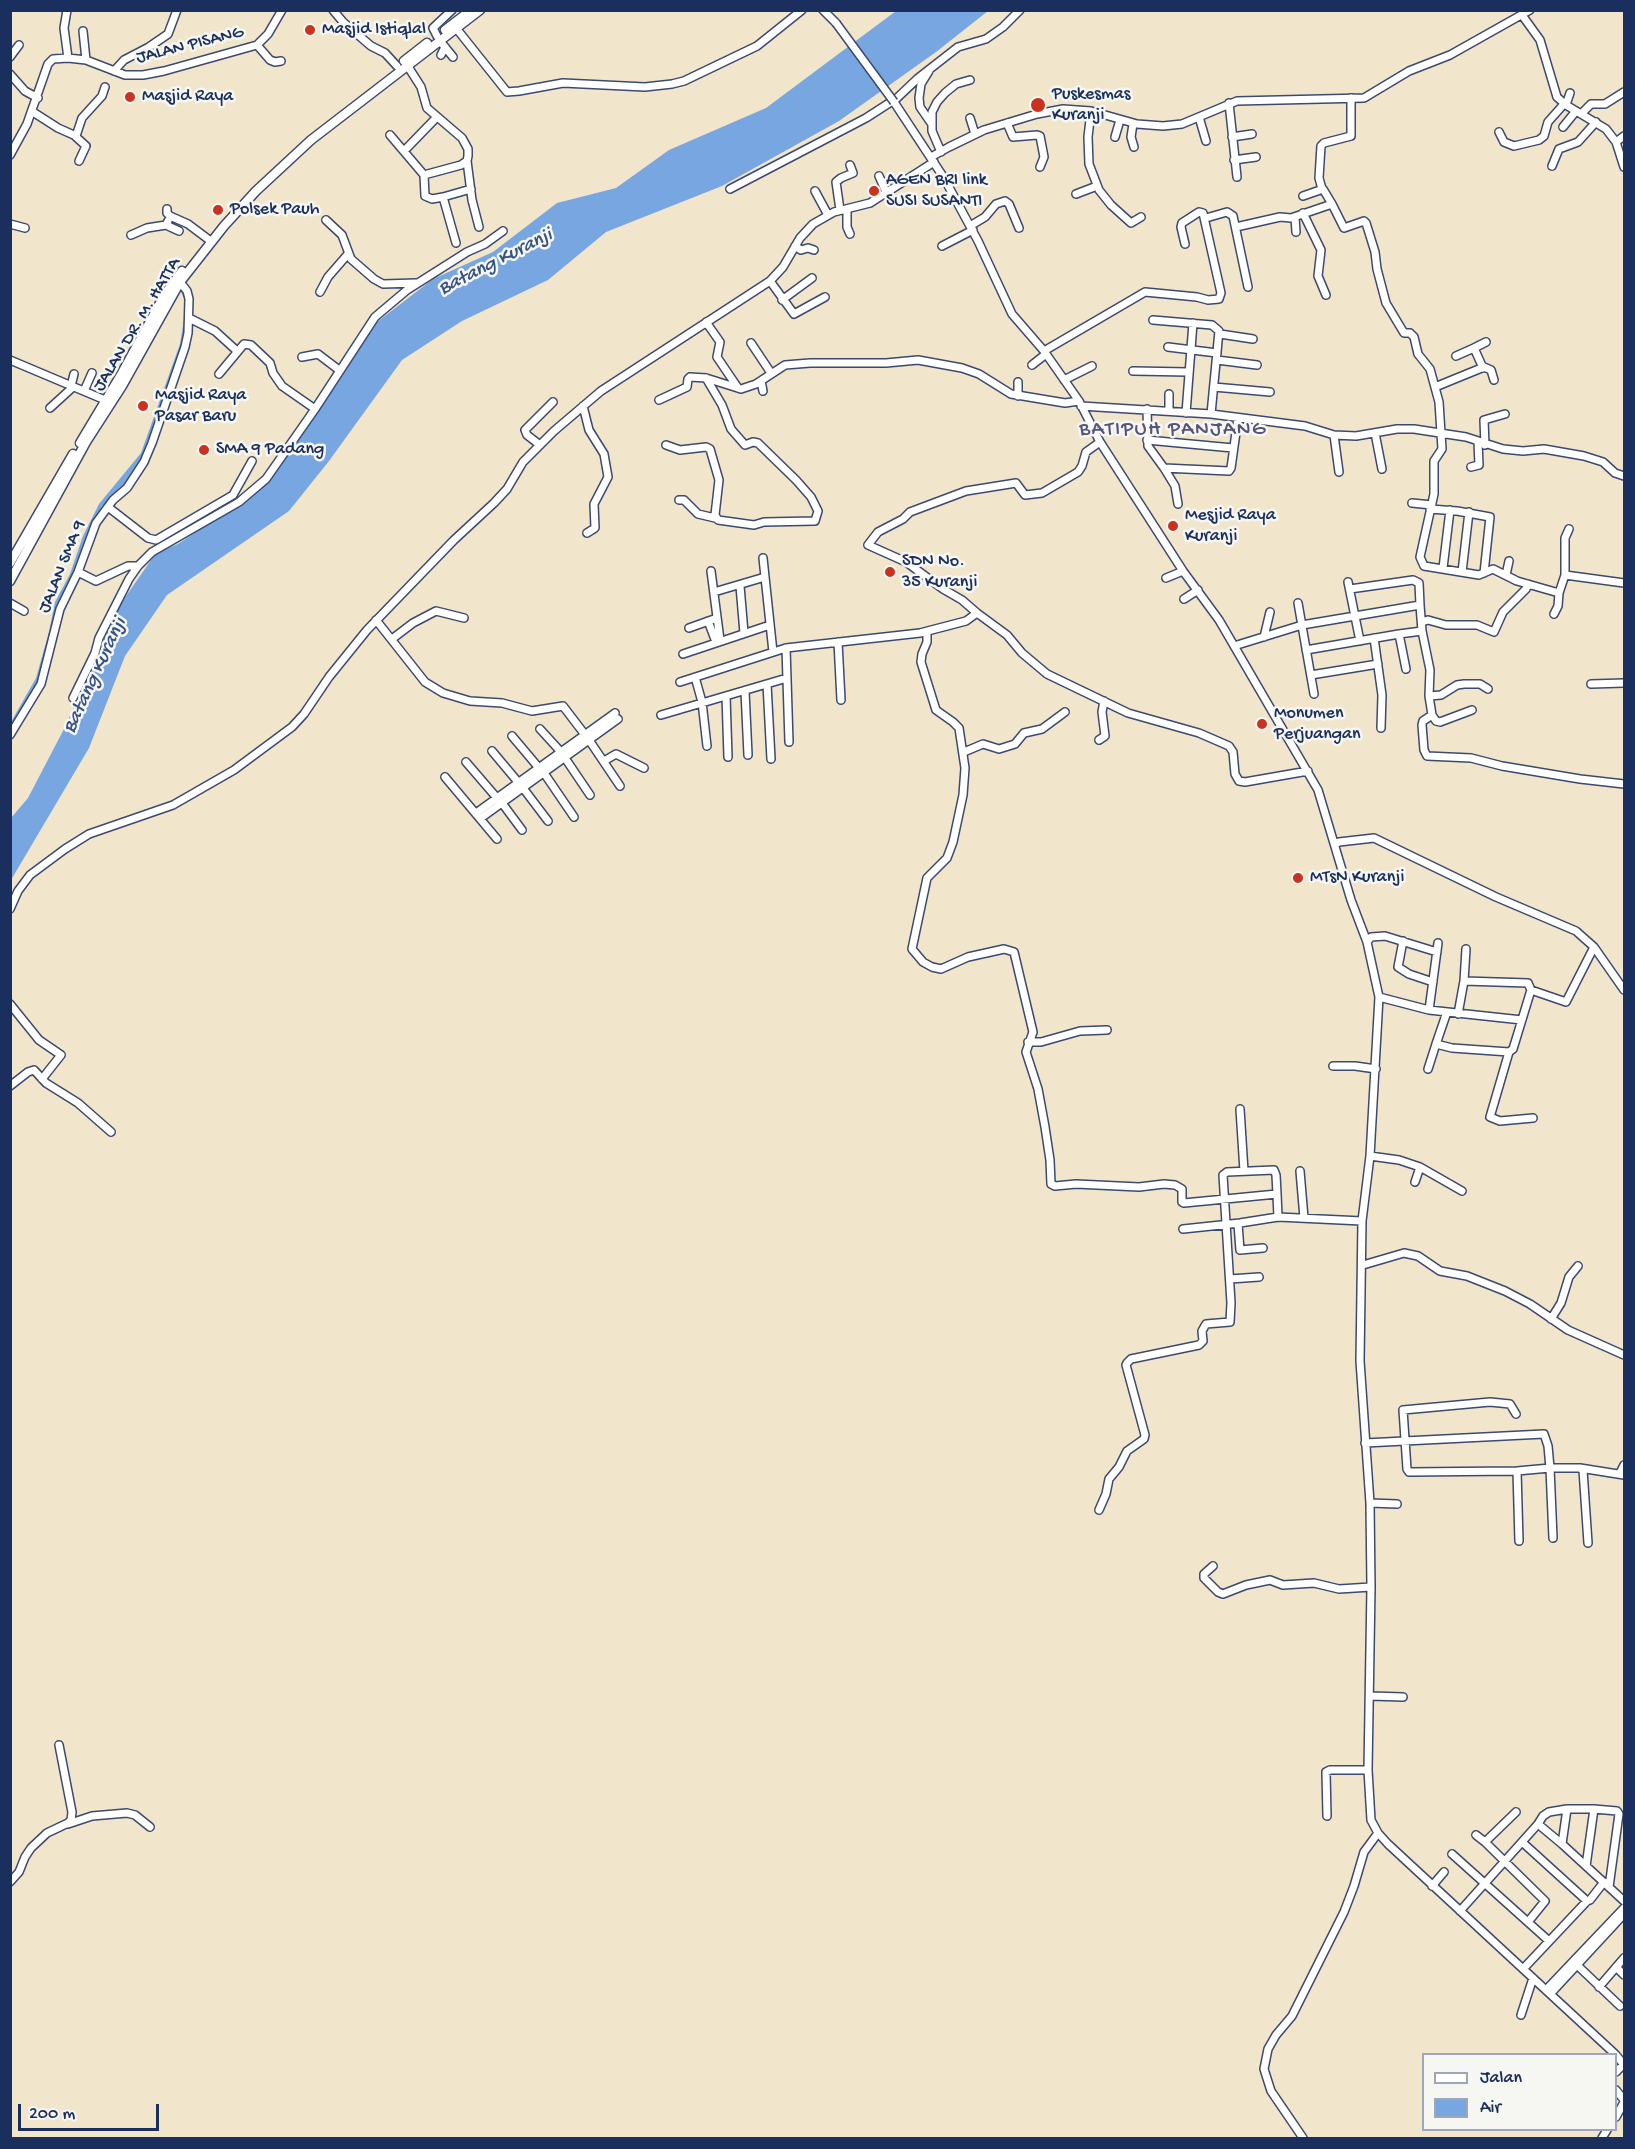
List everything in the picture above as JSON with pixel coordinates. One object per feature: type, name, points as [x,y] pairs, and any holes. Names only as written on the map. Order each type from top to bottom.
[{"type":"main road","name":"JALAN DR. M. HATTA","points":[[10,563],[122,386],[180,282],[252,189],[315,133],[397,66],[441,41],[471,10]]},
{"type":"main road","name":"JALAN DR. M. HATTA","points":[[315,133],[480,10]]},
{"type":"main road","name":"JALAN DR. M. HATTA","points":[[10,581],[105,400],[170,287],[208,239],[225,222]]},
{"type":"street","points":[[10,155],[33,112],[51,60],[68,57],[64,28],[67,10]]},
{"type":"street","points":[[114,71],[124,60],[168,34],[177,10]]},
{"type":"street","name":"JALAN PISANG","points":[[68,57],[86,60],[125,75],[143,75],[257,45],[268,34],[282,10]]},
{"type":"street","points":[[333,10],[343,22],[371,46],[385,52],[397,66]]},
{"type":"street","points":[[452,10],[434,28],[453,57]]},
{"type":"street","points":[[456,28],[507,92],[519,92],[563,83],[645,87],[684,81],[757,46],[802,10]]},
{"type":"street","points":[[824,10],[894,102],[933,160],[971,228],[1012,314],[1045,352],[1080,404],[1100,442],[1234,646],[1318,790],[1367,942],[1379,997],[1370,1156],[1362,1221],[1360,1361],[1370,1503],[1371,1696],[1368,1770],[1371,1820],[1378,1833],[1432,1886],[1613,2053]]},
{"type":"street","points":[[730,189],[866,118],[897,98],[958,47],[986,39],[1003,27],[1020,10]]},
{"type":"street","points":[[10,909],[18,891],[30,875],[65,849],[89,834],[173,805],[234,770],[292,727],[376,620],[454,540],[501,496],[536,442],[601,392],[770,280],[783,267],[806,231],[828,215],[870,203],[933,160],[941,152],[975,134],[1007,123],[1063,109],[1091,111],[1133,124],[1155,127],[1173,126],[1229,103],[1264,99],[1364,98],[1409,71],[1450,55],[1530,10]]},
{"type":"street","points":[[1522,15],[1540,40],[1553,90],[1559,100],[1606,129],[1616,142],[1624,167]]},
{"type":"street","points":[[83,32],[86,60]]},
{"type":"street","points":[[441,41],[441,55]]},
{"type":"street","points":[[10,57],[19,45]]},
{"type":"street","points":[[257,45],[270,60],[280,61]]},
{"type":"street","points":[[407,65],[421,87],[427,108],[466,144],[469,153],[466,161],[479,227]]},
{"type":"street","points":[[930,69],[921,84],[918,98],[920,107],[931,123]]},
{"type":"street","points":[[10,74],[25,91],[38,98]]},
{"type":"street","points":[[941,152],[935,141],[931,123],[932,112],[945,93],[957,84],[970,80]]},
{"type":"street","points":[[75,136],[82,118],[102,96],[105,87]]},
{"type":"street","points":[[1264,90],[1264,99]]},
{"type":"street","points":[[1563,127],[1588,106],[1605,104],[1624,92]]},
{"type":"street","points":[[1499,132],[1504,142],[1514,146],[1539,140],[1544,136],[1548,122],[1565,104],[1570,93]]},
{"type":"street","points":[[1351,98],[1351,136],[1324,143],[1319,178],[1322,189],[1344,228],[1364,221],[1366,223],[1376,252],[1377,269],[1386,303],[1404,333],[1410,333],[1414,337],[1418,354],[1429,365],[1439,402],[1441,451],[1434,460],[1434,494],[1420,560],[1424,566],[1462,572],[1484,573],[1493,569],[1528,584],[1559,593]]},
{"type":"street","points":[[1298,100],[1300,108]]},
{"type":"street","points":[[1229,103],[1237,177]]},
{"type":"street","points":[[1091,111],[1088,137],[1089,165],[1097,186],[1111,205],[1131,223],[1141,217]]},
{"type":"street","points":[[33,112],[75,136],[86,146],[79,161]]},
{"type":"street","points":[[1199,117],[1206,141]]},
{"type":"street","points":[[404,151],[436,118]]},
{"type":"street","points":[[970,118],[975,134]]},
{"type":"street","points":[[1115,137],[1120,120]]},
{"type":"street","points":[[1552,166],[1559,149],[1578,142],[1596,122]]},
{"type":"street","points":[[1007,123],[1013,137],[1040,136],[1044,157],[1040,167]]},
{"type":"street","points":[[1133,124],[1131,137],[1134,147]]},
{"type":"street","points":[[1232,137],[1252,134]]},
{"type":"street","points":[[390,135],[424,175],[425,196],[429,199],[471,189]]},
{"type":"street","points":[[1616,142],[1624,136]]},
{"type":"street","points":[[1234,160],[1256,157]]},
{"type":"street","points":[[424,175],[460,165],[466,161]]},
{"type":"street","points":[[850,165],[854,172],[836,182],[850,234]]},
{"type":"street","points":[[879,176],[886,192]]},
{"type":"street","points":[[1076,194],[1097,186]]},
{"type":"street","points":[[1303,196],[1322,189]]},
{"type":"street","points":[[815,191],[828,215]]},
{"type":"street","points":[[443,197],[456,243]]},
{"type":"street","points":[[942,246],[971,228],[996,204],[1005,201],[1009,202],[1018,228]]},
{"type":"street","points":[[1236,227],[1299,215],[1332,204]]},
{"type":"street","points":[[1032,365],[1045,352],[1145,292],[1208,300],[1219,299],[1221,293],[1206,218],[1203,213],[1199,212],[1182,223],[1185,244]]},
{"type":"street","points":[[1206,218],[1229,212],[1233,216],[1248,287]]},
{"type":"street","points":[[166,225],[169,213],[208,239]]},
{"type":"street","points":[[1296,232],[1299,215]]},
{"type":"street","points":[[1299,215],[1321,250],[1318,276],[1326,295]]},
{"type":"street","points":[[326,220],[342,235],[348,254],[360,268],[378,282],[385,284],[418,283]]},
{"type":"street","points":[[10,224],[24,228]]},
{"type":"street","points":[[131,235],[147,228],[166,225],[178,231]]},
{"type":"street","points":[[73,698],[95,653],[99,638],[138,566],[152,552],[238,502],[266,479],[375,317],[418,283],[467,252],[485,244],[502,231]]},
{"type":"street","points":[[795,246],[801,250],[808,248],[814,250]]},
{"type":"street","points":[[320,292],[328,277],[348,254]]},
{"type":"street","points":[[782,300],[812,278]]},
{"type":"street","points":[[770,280],[782,300],[795,314],[825,297]]},
{"type":"street","name":"JALAN SMA 9","points":[[10,735],[13,724],[41,684],[60,609],[78,572],[96,523],[127,488],[149,452],[185,347],[189,318],[188,295],[180,282]]},
{"type":"street","points":[[189,318],[215,331],[237,351]]},
{"type":"street","points":[[1153,320],[1215,326],[1220,334],[1211,414]]},
{"type":"street","points":[[706,322],[719,339],[717,357],[738,388]]},
{"type":"street","points":[[1185,413],[1192,323]]},
{"type":"street","points":[[1220,334],[1252,339]]},
{"type":"street","points":[[1456,356],[1486,342]]},
{"type":"street","points":[[751,343],[771,374]]},
{"type":"street","points":[[219,374],[244,344],[251,345],[270,363],[273,373],[282,386],[315,409]]},
{"type":"street","points":[[1168,347],[1257,365]]},
{"type":"street","points":[[1474,348],[1483,368]]},
{"type":"street","points":[[302,357],[318,354],[339,370]]},
{"type":"street","points":[[10,360],[105,400]]},
{"type":"street","points":[[659,400],[687,387],[690,376],[706,378],[738,388],[748,387],[782,366],[793,364],[886,363],[918,360],[962,368],[979,374],[1004,392],[1018,396],[1065,403],[1211,414],[1305,426],[1334,435],[1356,436],[1404,428],[1466,437],[1482,444],[1514,451],[1544,449],[1574,454],[1603,462],[1615,473],[1624,476]]},
{"type":"street","points":[[1064,380],[1092,366]]},
{"type":"street","points":[[1435,387],[1488,367],[1494,380]]},
{"type":"street","points":[[1133,371],[1188,372]]},
{"type":"street","points":[[84,391],[92,373]]},
{"type":"street","points":[[50,408],[72,387],[74,374]]},
{"type":"street","points":[[679,500],[684,500],[698,514],[718,520],[754,525],[764,522],[813,522],[817,518],[818,511],[811,497],[796,480],[758,442],[744,445],[730,429],[722,405],[706,378]]},
{"type":"street","points":[[761,381],[763,391]]},
{"type":"street","points":[[1018,382],[1018,396]]},
{"type":"street","points":[[1214,387],[1270,392]]},
{"type":"street","points":[[1168,411],[1169,394]]},
{"type":"street","points":[[536,442],[526,434],[527,426],[553,402]]},
{"type":"street","points":[[583,406],[589,430],[604,454],[608,477],[594,504],[595,530],[587,533]]},
{"type":"street","points":[[1148,409],[1148,446],[1175,486],[1178,504]]},
{"type":"street","points":[[1472,467],[1479,465],[1484,420],[1505,414]]},
{"type":"street","points":[[1164,468],[1229,471],[1238,418]]},
{"type":"street","points":[[1375,433],[1382,469]]},
{"type":"street","points":[[1334,435],[1340,472]]},
{"type":"street","points":[[1147,440],[1233,448]]},
{"type":"street","points":[[1100,442],[1086,452],[1078,472],[1042,493],[1025,495],[1016,483],[966,491],[910,512],[903,519],[878,532],[869,545],[906,562],[962,600],[977,614],[1007,635],[1039,669],[1128,713],[1223,742],[1233,752],[1235,774],[1239,781],[1245,782],[1308,771]]},
{"type":"street","points":[[666,446],[680,450],[706,447],[710,449],[719,480],[715,518]]},
{"type":"street","points":[[108,507],[148,538],[156,540],[233,495],[252,461]]},
{"type":"street","points":[[1412,503],[1488,516],[1491,519],[1484,573]]},
{"type":"street","points":[[1443,568],[1450,510]]},
{"type":"street","points":[[1462,572],[1469,512]]},
{"type":"street","points":[[1554,615],[1565,575],[1565,538],[1569,529]]},
{"type":"street","points":[[763,558],[773,652]]},
{"type":"street","points":[[1506,575],[1509,561]]},
{"type":"street","points":[[78,572],[96,581],[128,566],[138,566]]},
{"type":"street","points":[[711,571],[718,641]]},
{"type":"street","points":[[1166,578],[1183,571]]},
{"type":"street","points":[[1565,575],[1624,583]]},
{"type":"street","points":[[714,592],[765,578]]},
{"type":"street","points":[[1360,642],[1349,586],[1413,580],[1419,583],[1422,631],[1430,670],[1429,696],[1432,715],[1440,723],[1472,710]]},
{"type":"street","points":[[1422,622],[1428,620],[1446,625],[1477,626],[1494,632],[1506,607],[1526,589],[1528,584]]},
{"type":"street","points":[[740,586],[744,633]]},
{"type":"street","points":[[1184,599],[1198,590]]},
{"type":"street","points":[[10,603],[24,611]]},
{"type":"street","points":[[1298,603],[1314,694]]},
{"type":"street","points":[[1234,646],[1302,625],[1420,605]]},
{"type":"street","points":[[392,639],[413,623],[436,611],[464,618]]},
{"type":"street","points":[[1264,638],[1270,612]]},
{"type":"street","points":[[680,682],[786,648],[927,632],[966,621],[977,614]]},
{"type":"street","points":[[689,628],[717,618]]},
{"type":"street","points":[[376,620],[425,682],[442,693],[470,701],[502,702],[532,711],[563,706],[620,786]]},
{"type":"street","points":[[708,621],[718,641]]},
{"type":"street","points":[[683,654],[771,625]]},
{"type":"street","points":[[1306,651],[1422,631]]},
{"type":"street","points":[[927,632],[927,642],[921,662],[936,710],[959,728],[965,768],[957,829],[947,858],[927,878],[912,949],[923,962],[941,969],[968,957],[1004,949],[1014,952],[1033,1032],[1026,1052],[1038,1089],[1045,1127],[1051,1185],[1164,1184],[1180,1188],[1183,1203],[1277,1194]]},
{"type":"street","points":[[1399,634],[1406,669]]},
{"type":"street","points":[[1374,638],[1382,696],[1382,728]]},
{"type":"street","points":[[838,642],[841,700]]},
{"type":"street","points":[[786,648],[789,742]]},
{"type":"street","points":[[1311,675],[1378,664]]},
{"type":"street","points":[[695,677],[702,702],[707,746]]},
{"type":"street","points":[[661,715],[787,678]]},
{"type":"street","points":[[1592,684],[1624,683]]},
{"type":"street","points":[[767,684],[771,759]]},
{"type":"street","points":[[1429,696],[1441,695],[1457,685],[1464,684],[1480,684],[1488,689]]},
{"type":"street","points":[[745,691],[748,754]]},
{"type":"street","points":[[726,696],[728,757]]},
{"type":"street","points":[[1099,740],[1105,736],[1102,712],[1104,701]]},
{"type":"street","points":[[964,752],[983,744],[999,749],[1015,744],[1024,733],[1042,729],[1065,712]]},
{"type":"street","points":[[1432,715],[1422,721],[1424,750],[1429,757],[1471,758],[1502,766],[1624,784]]},
{"type":"street","points":[[479,815],[616,716]]},
{"type":"street","points":[[540,729],[563,755],[590,795]]},
{"type":"street","points":[[512,735],[541,770],[574,817]]},
{"type":"street","points":[[492,751],[548,821]]},
{"type":"street","points":[[604,761],[616,754],[644,768]]},
{"type":"street","points":[[466,762],[522,830]]},
{"type":"street","points":[[445,777],[497,839]]},
{"type":"street","points":[[1335,844],[1347,840],[1374,838],[1496,897],[1576,931],[1594,947],[1624,990]]},
{"type":"street","points":[[1367,942],[1371,937],[1378,936],[1437,952]]},
{"type":"street","points":[[1403,941],[1398,967],[1409,974],[1432,982]]},
{"type":"street","points":[[1429,1010],[1438,943]]},
{"type":"street","points":[[1531,990],[1566,1002],[1594,947]]},
{"type":"street","points":[[1458,1014],[1464,981],[1466,949]]},
{"type":"street","points":[[1464,981],[1528,983],[1531,990],[1513,1048],[1509,1052],[1490,1117],[1500,1121],[1533,1118]]},
{"type":"street","points":[[1379,997],[1429,1010],[1522,1020]]},
{"type":"street","points":[[10,1004],[39,1040],[61,1055],[42,1079]]},
{"type":"street","points":[[1428,1069],[1447,1012]]},
{"type":"street","points":[[1028,1042],[1041,1042],[1080,1031],[1107,1030]]},
{"type":"street","points":[[1436,1044],[1452,1048],[1509,1052]]},
{"type":"street","points":[[1333,1066],[1376,1069]]},
{"type":"street","points":[[10,1086],[32,1070],[78,1103],[111,1132]]},
{"type":"street","points":[[1240,1109],[1244,1171]]},
{"type":"street","points":[[1370,1156],[1399,1160],[1420,1167],[1462,1191]]},
{"type":"street","points":[[1415,1182],[1420,1167]]},
{"type":"street","points":[[1099,1510],[1109,1479],[1119,1467],[1127,1451],[1144,1439],[1145,1435],[1127,1362],[1131,1359],[1199,1345],[1203,1341],[1203,1327],[1206,1324],[1230,1322],[1230,1279],[1223,1175],[1227,1172],[1274,1170],[1278,1217]]},
{"type":"street","points":[[1300,1171],[1304,1218]]},
{"type":"street","points":[[1184,1229],[1238,1224],[1278,1217],[1362,1221]]},
{"type":"street","points":[[1238,1224],[1240,1250]]},
{"type":"street","points":[[1228,1252],[1263,1248]]},
{"type":"street","points":[[1363,1265],[1404,1253],[1413,1254],[1440,1271],[1467,1276],[1505,1291],[1530,1304],[1568,1330],[1624,1355]]},
{"type":"street","points":[[1551,1319],[1561,1304],[1569,1277],[1578,1266]]},
{"type":"street","points":[[1230,1279],[1259,1277]]},
{"type":"street","points":[[1516,1414],[1510,1404],[1490,1402],[1403,1410],[1406,1466],[1409,1472],[1517,1471],[1580,1467],[1622,1474],[1624,1465]]},
{"type":"street","points":[[1365,1443],[1544,1434],[1548,1446],[1550,1468],[1553,1538]]},
{"type":"street","points":[[1580,1467],[1583,1470],[1588,1543]]},
{"type":"street","points":[[1517,1471],[1519,1541]]},
{"type":"street","points":[[1370,1503],[1397,1504]]},
{"type":"street","points":[[1213,1566],[1204,1574],[1204,1578],[1223,1594],[1246,1585],[1270,1580],[1283,1585],[1314,1583],[1339,1589],[1371,1587]]},
{"type":"street","points":[[1371,1696],[1403,1697]]},
{"type":"street","points":[[59,1745],[72,1812],[71,1820],[62,1826]]},
{"type":"street","points":[[1328,1816],[1326,1772],[1330,1770],[1368,1770]]},
{"type":"street","points":[[1562,1844],[1567,1809]]},
{"type":"street","points":[[1460,1911],[1549,1812],[1567,1809],[1617,1811],[1619,1814],[1607,1884],[1587,1901],[1523,1969]]},
{"type":"street","points":[[1586,1866],[1594,1809]]},
{"type":"street","points":[[1485,1842],[1516,1812]]},
{"type":"street","points":[[10,1882],[19,1872],[31,1848],[47,1833],[62,1826],[92,1816],[127,1813],[135,1815],[150,1827]]},
{"type":"street","points":[[1538,1824],[1624,1901]]},
{"type":"street","points":[[1303,2139],[1271,2091],[1264,2068],[1268,2049],[1292,2016],[1344,1912],[1364,1852],[1378,1833]]},
{"type":"street","points":[[1476,1835],[1545,1901],[1528,1922]]},
{"type":"street","points":[[1522,1842],[1587,1901]]},
{"type":"street","points":[[1452,1854],[1549,1941]]},
{"type":"street","points":[[1432,1886],[1444,1872]]},
{"type":"street","points":[[1548,1992],[1624,1908]]},
{"type":"street","points":[[1548,1992],[1578,1966],[1624,1914]]},
{"type":"street","points":[[1599,1987],[1624,1958]]},
{"type":"street","points":[[1578,1966],[1620,2006]]},
{"type":"street","points":[[1616,1967],[1624,1975]]},
{"type":"street","points":[[1521,2015],[1533,1978]]},
{"type":"street","points":[[1617,2115],[1624,2101]]},
{"type":"water","name":"Batang Kuranji","points":[[896,11],[988,11],[936,52],[839,121],[722,186],[606,232],[548,280],[462,321],[402,360],[329,461],[289,511],[167,595],[125,656],[89,748],[11,880],[11,818],[28,798],[65,727],[117,609],[156,553],[178,544],[254,493],[296,443],[377,322],[433,279],[493,252],[557,203],[616,188],[669,150],[766,108]]},
{"type":"water","points":[[182,286],[187,297],[183,344],[148,446],[128,482],[102,506],[87,535],[59,603],[38,684],[11,729],[11,722],[36,678],[55,602],[70,574],[83,536],[99,504],[141,453],[180,344],[185,313],[184,298],[180,290]]},
{"type":"place","name":"Masjid Istiqlal","points":[[310,30]]},
{"type":"place","name":"Masjid Raya","points":[[130,97]]},
{"type":"place","name":"Puskesmas Kuranji","points":[[1038,105]]},
{"type":"place","name":"AGEN BRI link SUSI SUSANTI","points":[[874,191]]},
{"type":"place","name":"Polsek Pauh","points":[[218,210]]},
{"type":"place","name":"Masjid Raya Pasar Baru","points":[[143,406]]},
{"type":"place","name":"SMA 9 Padang","points":[[204,450]]},
{"type":"place","name":"Mesjid Raya Kuranji","points":[[1173,526]]},
{"type":"place","name":"SDN No. 35 Kuranji","points":[[890,572]]},
{"type":"place","name":"Monumen Perjuangan","points":[[1262,724]]},
{"type":"place","name":"MTsN Kuranji","points":[[1298,878]]},
{"type":"district","name":"BATIPUH PANJANG","points":[[1173,431]]}]
